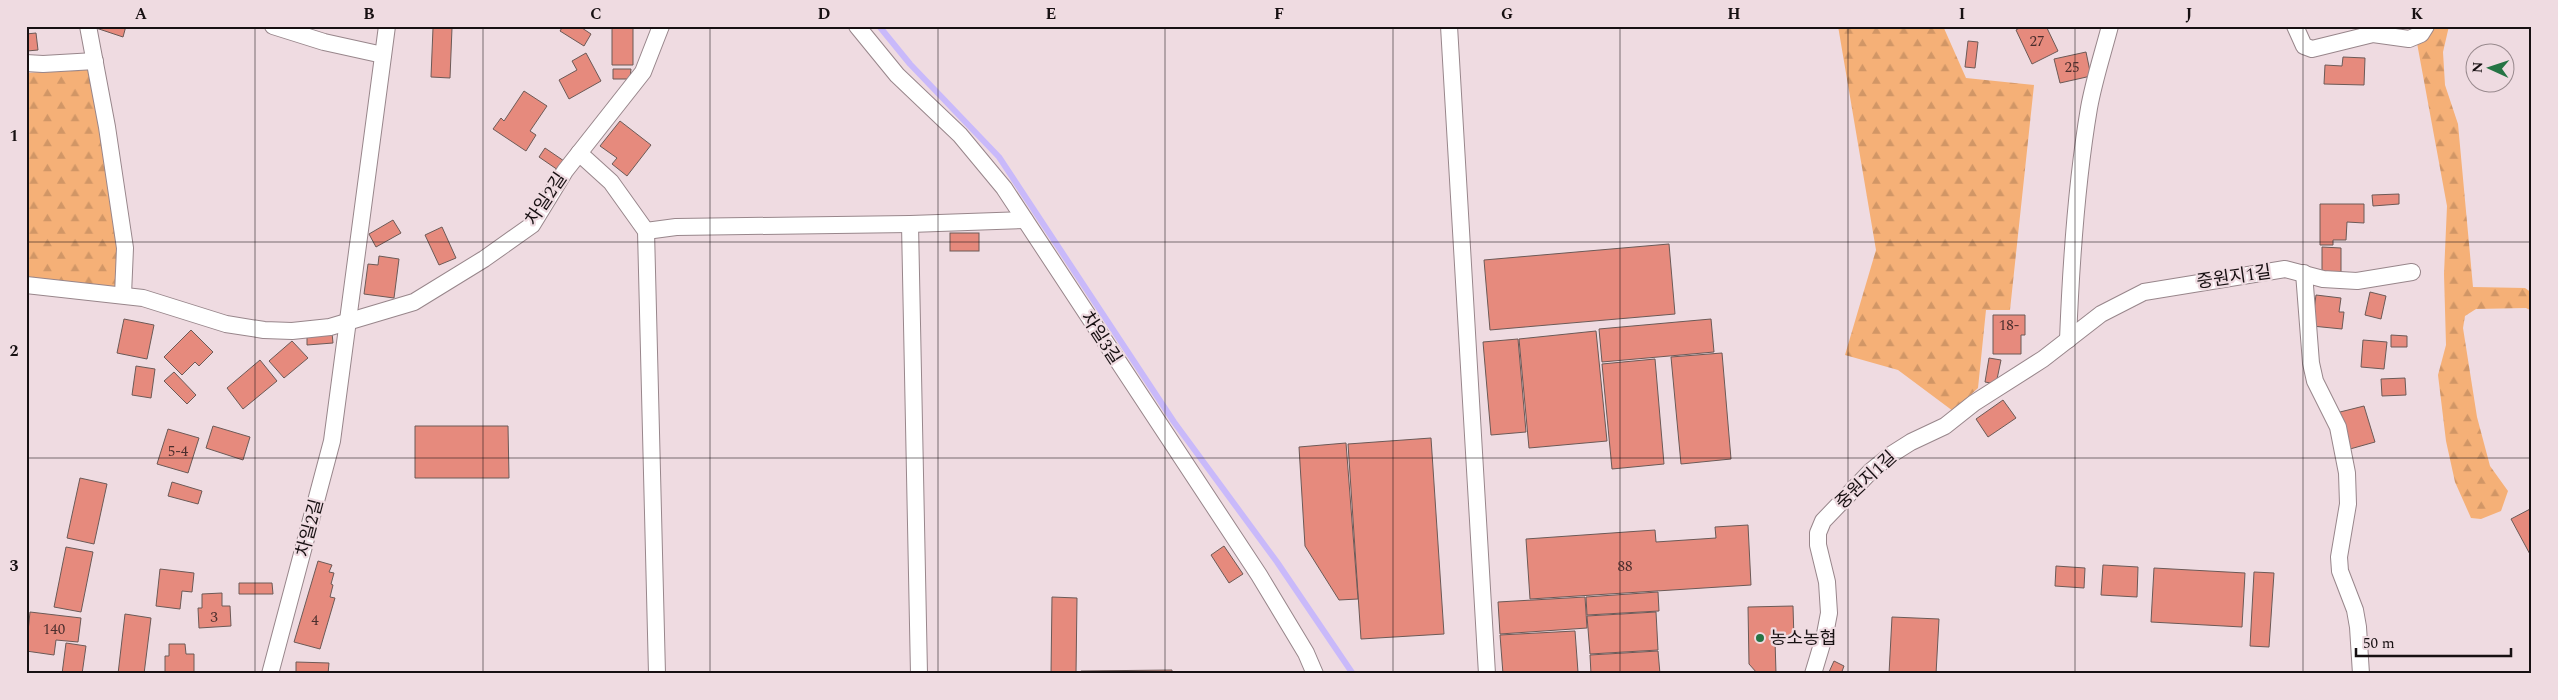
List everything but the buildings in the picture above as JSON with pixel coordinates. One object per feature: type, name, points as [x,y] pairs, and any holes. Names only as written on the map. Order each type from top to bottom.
[{"type":"street","points":[[88,26],[125,248],[123,295]]},
{"type":"street","points":[[273,26],[324,42],[383,55]]},
{"type":"street","name":"차일2길","points":[[270,674],[330,449],[387,26]]},
{"type":"street","name":"차일2길","points":[[26,284],[123,295],[158,302],[244,328],[308,330],[348,322],[422,298],[514,238],[535,220],[565,171],[644,72],[661,26]]},
{"type":"street","name":"차일3길","points":[[857,26],[897,75],[960,135],[985,163],[1025,220],[1259,575],[1306,653],[1315,674]]},
{"type":"street","points":[[1449,26],[1487,674]]},
{"type":"street","points":[[2068,340],[2071,265],[2078,186],[2090,106],[2110,26]]},
{"type":"street","points":[[2295,26],[2304,46],[2312,49],[2373,34],[2409,39],[2421,34],[2426,26]]},
{"type":"street","points":[[26,63],[95,61]]},
{"type":"street","points":[[579,153],[611,182],[646,231],[657,674]]},
{"type":"street","points":[[646,231],[676,227],[910,224],[1025,220]]},
{"type":"street","points":[[910,224],[919,674]]},
{"type":"street","name":"중원지1길","points":[[1813,674],[1829,613],[1827,582],[1818,545],[1818,533],[1823,521],[1872,471],[1892,454],[1911,442],[1945,426],[1974,403],[2068,340],[2101,314],[2144,292],[2285,269],[2323,279],[2357,280],[2412,272]]},
{"type":"street","points":[[2304,273],[2311,364],[2315,380],[2338,427],[2347,473],[2348,504],[2339,557],[2340,571],[2355,610],[2361,674]]},
{"type":"green space","points":[[1838,26],[1943,26],[1966,78],[2034,85],[2010,310],[1986,310],[1978,388],[1953,411],[1898,370],[1845,355],[1876,250]]},
{"type":"green space","points":[[2432,26],[2449,26],[2443,52],[2445,85],[2458,124],[2473,287],[2525,288],[2532,293],[2532,311],[2526,308],[2476,309],[2465,316],[2463,328],[2477,417],[2490,466],[2508,491],[2501,511],[2481,519],[2471,518],[2455,482],[2446,441],[2438,375],[2446,345],[2444,274],[2447,206],[2417,43]]},
{"type":"green space","points":[[88,69],[93,73],[122,267],[115,290],[26,279],[26,73]]},
{"type":"waterway","points":[[879,26],[910,64],[999,157],[1174,422],[1277,562],[1353,674]]},
{"type":"place","name":"농소농협","points":[[1760,638]]}]
